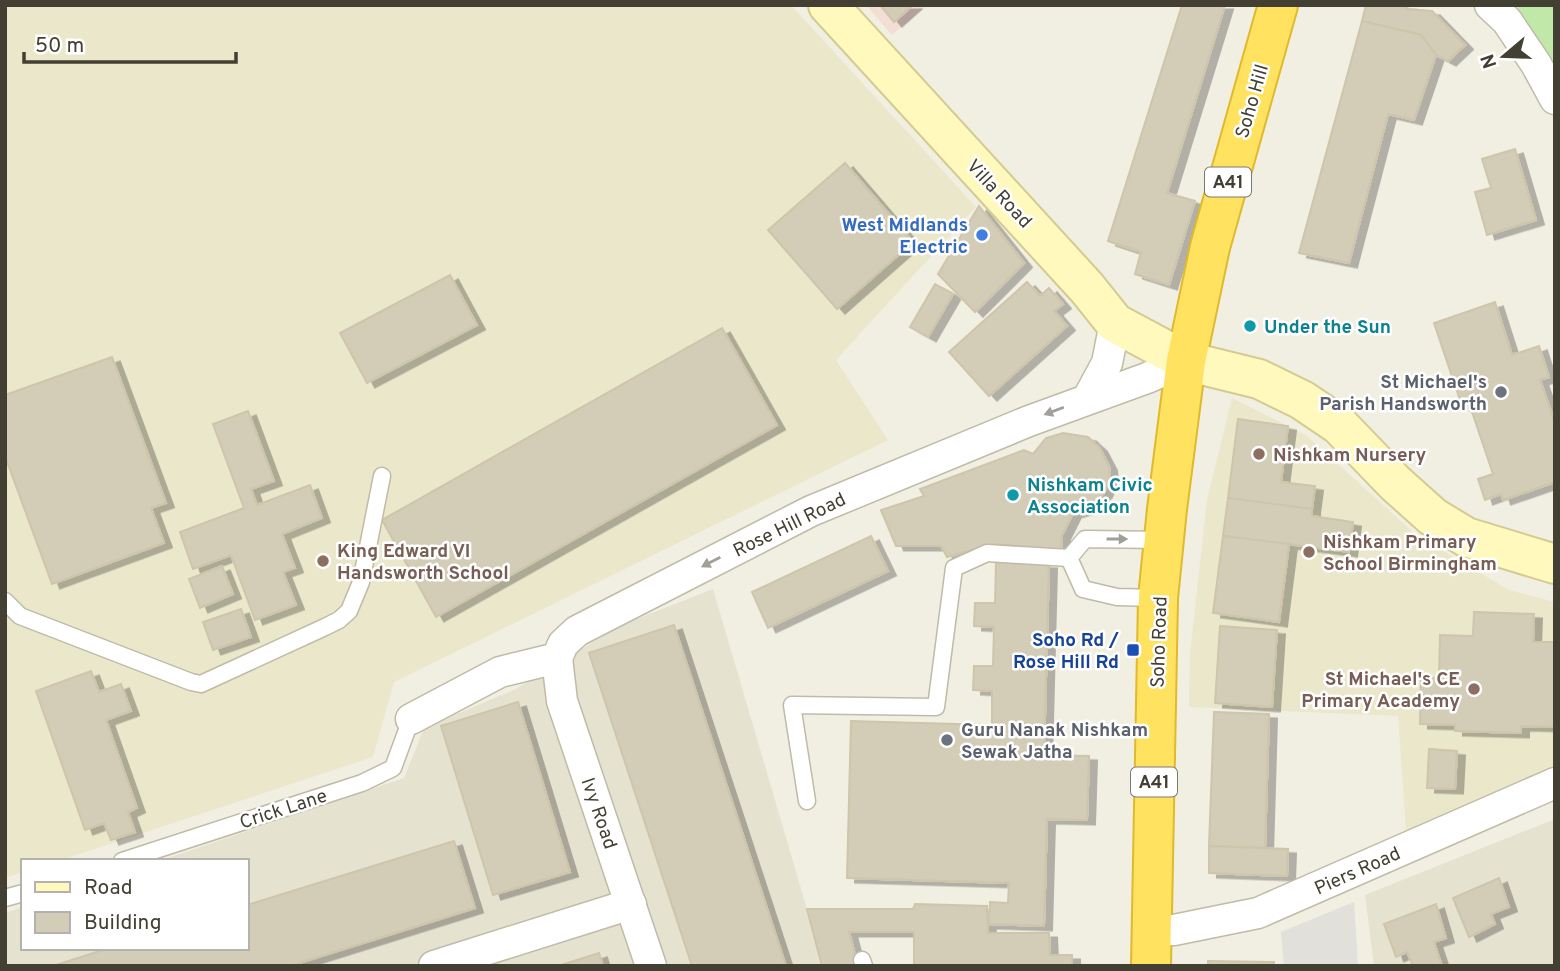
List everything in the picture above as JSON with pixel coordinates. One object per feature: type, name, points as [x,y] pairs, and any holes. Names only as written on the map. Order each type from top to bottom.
[{"type":"highway","name":"Soho Hill","points":[[1186,361],[1210,247],[1278,5]]},
{"type":"highway","name":"Soho Road","points":[[1151,948],[1158,598],[1186,361]]},
{"type":"main road","name":"Villa Road","points":[[828,5],[1080,280],[1115,323],[1186,361],[1259,379],[1303,400],[1339,425],[1395,483],[1433,517],[1466,537],[1555,564]]},
{"type":"street","points":[[1490,5],[1507,21],[1536,64],[1555,99]]},
{"type":"street","points":[[1088,398],[1107,363],[1115,323]]},
{"type":"street","name":"Rose Hill Road","points":[[557,658],[564,644],[577,631],[811,511],[1016,426],[1186,361]]},
{"type":"street","points":[[411,719],[500,672],[557,658]]},
{"type":"street","name":"Ivy Road","points":[[557,658],[562,701],[651,966]]},
{"type":"street","name":"Piers Road","points":[[1151,948],[1174,930],[1258,913],[1555,783]]},
{"type":"street","points":[[433,966],[631,904]]},
{"type":"lane","points":[[5,601],[20,616],[201,684],[326,627],[349,611],[360,582],[382,476]]},
{"type":"lane","points":[[1069,558],[1085,539],[1164,540]]},
{"type":"lane","points":[[807,801],[793,705],[936,706],[954,568],[986,553],[1069,558]]},
{"type":"lane","points":[[1069,558],[1083,589],[1117,597],[1158,598]]},
{"type":"lane","name":"Crick Lane","points":[[128,859],[362,783],[393,768],[411,719]]},
{"type":"shaded area","name":"King Edward VI Handsworth School","points":[[5,5],[791,5],[976,207],[836,360],[888,440],[394,682],[373,757],[64,859],[21,859],[21,873],[5,878]]},
{"type":"shaded area","points":[[866,5],[927,5],[892,35]]},
{"type":"shaded area","name":"Nishkam Primary School Birmingham","points":[[1232,398],[1306,435],[1415,534],[1509,590],[1555,602],[1555,769],[1406,831],[1398,716],[1189,707],[1190,653],[1207,500]]},
{"type":"shaded area","points":[[713,589],[822,966],[5,966],[5,913],[21,908],[21,950],[248,950],[248,859],[165,859],[404,778],[424,728],[516,689],[619,626]]},
{"type":"shaded area","points":[[1555,819],[1555,966],[1374,966],[1365,895]]},
{"type":"shaded area","points":[[1354,902],[1358,966],[1284,966],[1281,932]]},
{"type":"green space","points":[[1516,5],[1555,5],[1555,71]]},
{"type":"building","points":[[880,5],[913,5],[894,22]]},
{"type":"building","points":[[1182,5],[1225,5],[1167,193],[1195,201],[1169,285],[1135,274],[1141,252],[1108,241]]},
{"type":"building","points":[[1366,5],[1408,5],[1407,9],[1432,11],[1465,45],[1448,61],[1436,55],[1421,35],[1362,21]]},
{"type":"building","points":[[1362,21],[1421,35],[1436,55],[1414,120],[1388,114],[1349,263],[1299,253]]},
{"type":"building","points":[[1515,149],[1536,220],[1487,235],[1475,192],[1491,188],[1482,159]]},
{"type":"building","points":[[845,163],[913,242],[837,309],[768,230]]},
{"type":"building","name":"West Midlands Electric","points":[[979,206],[1024,263],[975,312],[938,274]]},
{"type":"building","points":[[450,275],[477,325],[367,383],[340,333]]},
{"type":"building","points":[[1027,282],[1040,296],[1049,288],[1063,304],[1054,311],[1067,326],[989,396],[949,352]]},
{"type":"building","points":[[935,284],[953,294],[928,337],[910,327]]},
{"type":"building","name":"St Michael's Parish Handsworth","points":[[1495,302],[1512,355],[1539,346],[1549,377],[1540,380],[1555,423],[1555,482],[1503,500],[1501,494],[1485,500],[1478,479],[1493,474],[1469,403],[1462,406],[1434,323]]},
{"type":"building","points":[[722,328],[777,425],[436,617],[382,520]]},
{"type":"building","points":[[112,357],[166,503],[151,508],[164,543],[52,584],[5,456],[5,395]]},
{"type":"building","points":[[248,411],[274,481],[251,489],[257,505],[310,485],[322,518],[282,534],[295,568],[283,572],[296,605],[255,620],[231,555],[193,569],[180,532],[244,508],[213,424]]},
{"type":"building","name":"Nishkam Nursery","points":[[1238,419],[1288,426],[1281,482],[1315,486],[1312,509],[1228,498]]},
{"type":"building","name":"Nishkam Civic Association","points":[[1063,433],[1088,437],[1099,447],[1109,466],[1110,478],[1104,493],[1094,503],[1087,509],[1073,513],[1062,535],[1061,550],[994,544],[947,557],[941,546],[896,546],[881,510],[924,496],[920,489],[1024,450],[1033,454],[1046,438]]},
{"type":"building","points":[[1228,498],[1312,509],[1312,516],[1353,522],[1349,552],[1223,536]]},
{"type":"building","points":[[871,536],[888,571],[768,628],[752,592]]},
{"type":"building","points":[[1223,536],[1289,544],[1279,622],[1213,613]]},
{"type":"building","name":"Guru Nanak Nishkam Sewak Jatha","points":[[996,562],[1049,564],[1044,755],[1089,756],[1087,820],[1047,819],[1044,926],[989,924],[990,902],[1008,903],[1009,883],[847,878],[851,721],[992,725],[992,691],[973,690],[974,666],[993,666],[994,627],[974,626],[975,603],[995,603]]},
{"type":"building","points":[[222,566],[233,594],[200,608],[189,579]]},
{"type":"building","points":[[241,609],[251,637],[213,650],[203,622]]},
{"type":"building","points":[[1474,612],[1534,614],[1533,642],[1555,642],[1555,727],[1521,726],[1521,733],[1455,731],[1455,725],[1420,724],[1421,677],[1439,678],[1440,635],[1473,636]]},
{"type":"building","points":[[674,625],[786,966],[692,966],[589,653]]},
{"type":"building","points":[[1220,626],[1277,630],[1272,707],[1215,703]]},
{"type":"building","points":[[91,671],[99,692],[121,684],[131,711],[106,720],[137,808],[128,812],[135,832],[111,840],[104,823],[85,830],[36,691]]},
{"type":"building","points":[[518,702],[570,872],[493,895],[441,726]]},
{"type":"building","points":[[1214,712],[1269,714],[1265,848],[1209,846]]},
{"type":"building","points":[[1429,749],[1457,751],[1455,789],[1427,788]]},
{"type":"building","points":[[454,841],[475,908],[290,966],[53,966],[103,950],[248,950],[248,905]]},
{"type":"building","points":[[1209,846],[1288,849],[1287,876],[1209,873]]},
{"type":"building","points":[[1499,878],[1509,907],[1491,914],[1495,924],[1469,937],[1453,898]]},
{"type":"building","points":[[915,904],[987,906],[988,933],[1049,933],[1050,955],[1072,955],[1072,965],[1083,966],[914,966],[914,932],[849,932],[858,966],[822,966],[807,909],[913,909]]},
{"type":"building","points":[[1436,904],[1446,938],[1434,942],[1442,966],[1413,966],[1407,952],[1396,957],[1384,924]]},
{"type":"building","points":[[599,953],[603,966],[558,966]]},
{"type":"building","points":[[1208,961],[1274,962],[1274,966],[1208,966]]},
{"type":"place","name":"West Midlands Electric","points":[[982,235]]},
{"type":"place","name":"Under the Sun","points":[[1250,326]]},
{"type":"place","name":"St Michael's Parish Handsworth","points":[[1501,392]]},
{"type":"place","name":"Nishkam Nursery","points":[[1259,454]]},
{"type":"place","name":"Nishkam Civic Association","points":[[1013,495]]},
{"type":"place","name":"Nishkam Primary School Birmingham","points":[[1309,552]]},
{"type":"place","name":"King Edward VI Handsworth School","points":[[323,561]]},
{"type":"place","name":"Soho Rd / Rose Hill Rd","points":[[1133,650]]},
{"type":"place","name":"St Michael's CE Primary Academy","points":[[1474,689]]},
{"type":"place","name":"Guru Nanak Nishkam Sewak Jatha","points":[[947,740]]}]
